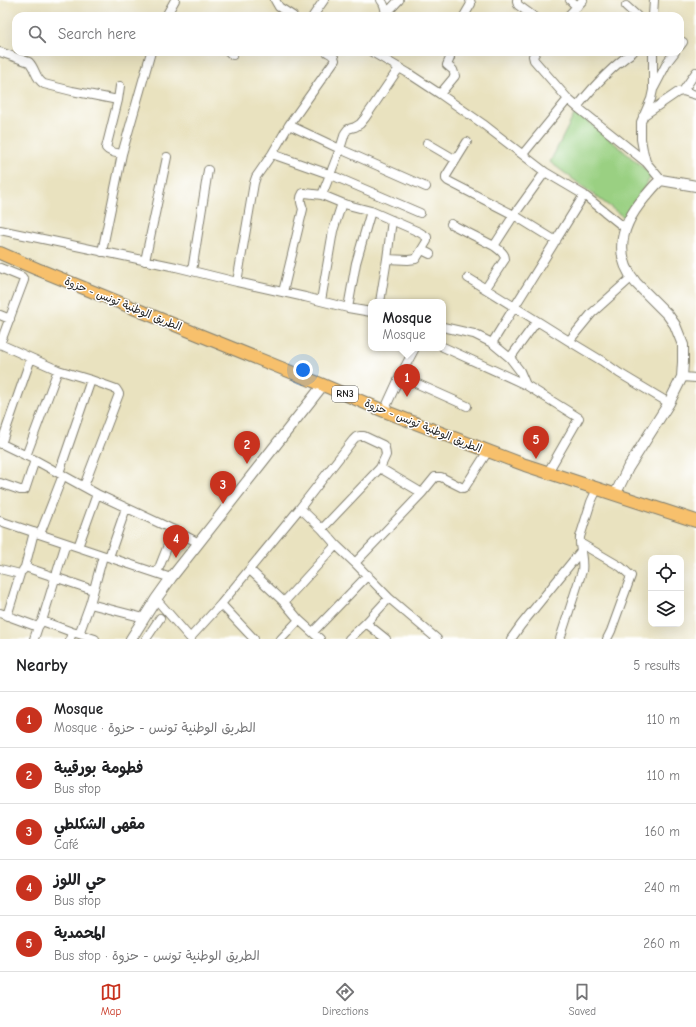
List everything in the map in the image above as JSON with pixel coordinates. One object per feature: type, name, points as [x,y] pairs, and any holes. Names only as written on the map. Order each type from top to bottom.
[{"type":"main road","name":"الطريق الوطنية تونس - حزوة","points":[[0,253],[384,411],[526,465],[696,522]]},
{"type":"street","points":[[170,12],[175,0]]},
{"type":"street","points":[[268,0],[277,4],[288,12]]},
{"type":"street","points":[[316,12],[324,0]]},
{"type":"street","points":[[381,0],[386,12]]},
{"type":"street","points":[[389,12],[399,0]]},
{"type":"street","points":[[466,12],[470,4],[470,0]]},
{"type":"street","points":[[517,0],[518,5],[528,12]]},
{"type":"street","points":[[570,0],[577,7]]},
{"type":"street","points":[[572,12],[583,0]]},
{"type":"street","points":[[653,12],[654,0]]},
{"type":"street","points":[[626,6],[633,12]]},
{"type":"street","points":[[0,52],[29,62],[32,65],[37,78],[44,84],[118,100]]},
{"type":"street","points":[[102,252],[122,154],[150,56]]},
{"type":"street","points":[[237,282],[256,177],[289,125],[335,60],[333,56]]},
{"type":"street","points":[[379,56],[440,94],[523,154],[545,172],[584,195],[625,228]]},
{"type":"street","points":[[440,94],[455,76],[453,70],[447,65],[449,56]]},
{"type":"street","points":[[533,56],[533,59],[568,99],[646,162],[662,180],[696,186]]},
{"type":"street","points":[[577,107],[596,84],[627,56]]},
{"type":"street","points":[[646,162],[641,140],[641,122],[651,99],[653,90],[653,56]]},
{"type":"street","points":[[653,90],[672,56]]},
{"type":"street","points":[[322,196],[345,133],[348,129],[360,124],[365,118],[399,68]]},
{"type":"street","points":[[683,91],[696,72]]},
{"type":"street","points":[[120,86],[106,148],[111,152],[122,154]]},
{"type":"street","points":[[643,116],[678,92],[683,91],[696,95]]},
{"type":"street","points":[[523,154],[568,99]]},
{"type":"street","points":[[289,125],[426,187]]},
{"type":"street","points":[[467,142],[446,176],[446,179],[514,215],[556,241]]},
{"type":"street","points":[[427,143],[456,160]]},
{"type":"street","points":[[272,154],[330,174],[420,213]]},
{"type":"street","points":[[145,260],[168,157]]},
{"type":"street","points":[[192,271],[208,170]]},
{"type":"street","points":[[494,246],[545,172]]},
{"type":"street","points":[[615,495],[628,468],[669,403],[682,377],[684,362],[683,345],[676,325],[668,314],[632,277],[624,264],[622,247],[625,228],[639,204],[657,183],[662,180]]},
{"type":"street","points":[[283,292],[303,209],[301,203],[303,193],[322,196],[344,204],[371,211],[427,236],[422,250],[414,260],[387,259]]},
{"type":"street","points":[[492,343],[584,195]]},
{"type":"street","points":[[321,301],[333,231],[341,206],[344,204]]},
{"type":"street","points":[[348,308],[356,263],[371,211]]},
{"type":"street","points":[[380,299],[392,220]]},
{"type":"street","points":[[451,224],[494,246],[504,254],[505,258],[486,288]]},
{"type":"street","points":[[0,230],[145,260],[368,311]]},
{"type":"street","points":[[422,250],[430,254]]},
{"type":"street","points":[[0,268],[24,279],[0,344],[58,370],[116,389],[119,394],[84,486]]},
{"type":"street","points":[[569,341],[592,313],[632,277]]},
{"type":"street","points":[[468,278],[669,403]]},
{"type":"street","points":[[0,315],[10,319]]},
{"type":"street","points":[[510,358],[537,321]]},
{"type":"street","points":[[446,328],[474,334],[492,343],[510,358],[520,371],[526,385]]},
{"type":"street","points":[[446,349],[526,385],[579,418],[548,472]]},
{"type":"street","points":[[384,411],[413,351]]},
{"type":"street","points":[[31,358],[1,444],[35,460],[97,494],[199,543]]},
{"type":"street","points":[[26,456],[58,370]]},
{"type":"street","points":[[400,376],[467,406]]},
{"type":"street","points":[[682,377],[696,378]]},
{"type":"street","points":[[91,380],[61,474],[25,567],[20,574],[4,615],[40,624],[74,635],[95,639]]},
{"type":"street","points":[[131,639],[171,578],[323,385]]},
{"type":"street","points":[[156,599],[190,638],[250,570],[356,437],[364,436],[383,445],[386,455],[380,468],[322,529]]},
{"type":"street","points":[[356,563],[422,493],[435,477],[463,488],[488,451]]},
{"type":"street","points":[[0,483],[20,490],[25,490],[35,460]]},
{"type":"street","points":[[380,468],[422,493]]},
{"type":"street","points":[[560,639],[582,571],[583,560],[580,547],[580,537],[591,502],[597,489]]},
{"type":"street","points":[[78,547],[97,494]]},
{"type":"street","points":[[74,635],[90,604],[93,590],[126,508]]},
{"type":"street","points":[[300,508],[368,575],[389,598],[436,639]]},
{"type":"street","points":[[1,524],[37,533],[171,578]]},
{"type":"street","points":[[157,573],[174,530]]},
{"type":"street","points":[[34,639],[66,543]]},
{"type":"street","points":[[284,602],[336,545]]},
{"type":"street","points":[[511,639],[580,547]]},
{"type":"street","points":[[580,547],[621,567],[631,576],[607,639]]},
{"type":"street","points":[[25,567],[93,590]]},
{"type":"street","points":[[0,569],[20,574]]},
{"type":"street","points":[[250,570],[284,602],[299,620],[320,639]]},
{"type":"street","points":[[313,632],[368,575]]},
{"type":"street","points":[[348,639],[366,623],[389,598]]},
{"type":"street","points":[[90,604],[144,618]]},
{"type":"street","points":[[221,604],[254,639]]},
{"type":"street","points":[[146,639],[160,618]]},
{"type":"street","points":[[281,639],[299,620]]},
{"type":"street","points":[[366,623],[386,639]]},
{"type":"green space","points":[[576,111],[652,175],[625,218],[550,162]]},
{"type":"place","name":"Mosque","points":[[407,397]]},
{"type":"place","name":"المحمدية","points":[[536,459]]},
{"type":"place","name":"فطومة بورقيبة","points":[[247,464]]},
{"type":"place","name":"مقهى الشكلطي","points":[[223,504]]},
{"type":"place","name":"حي اللوز","points":[[176,558]]}]
